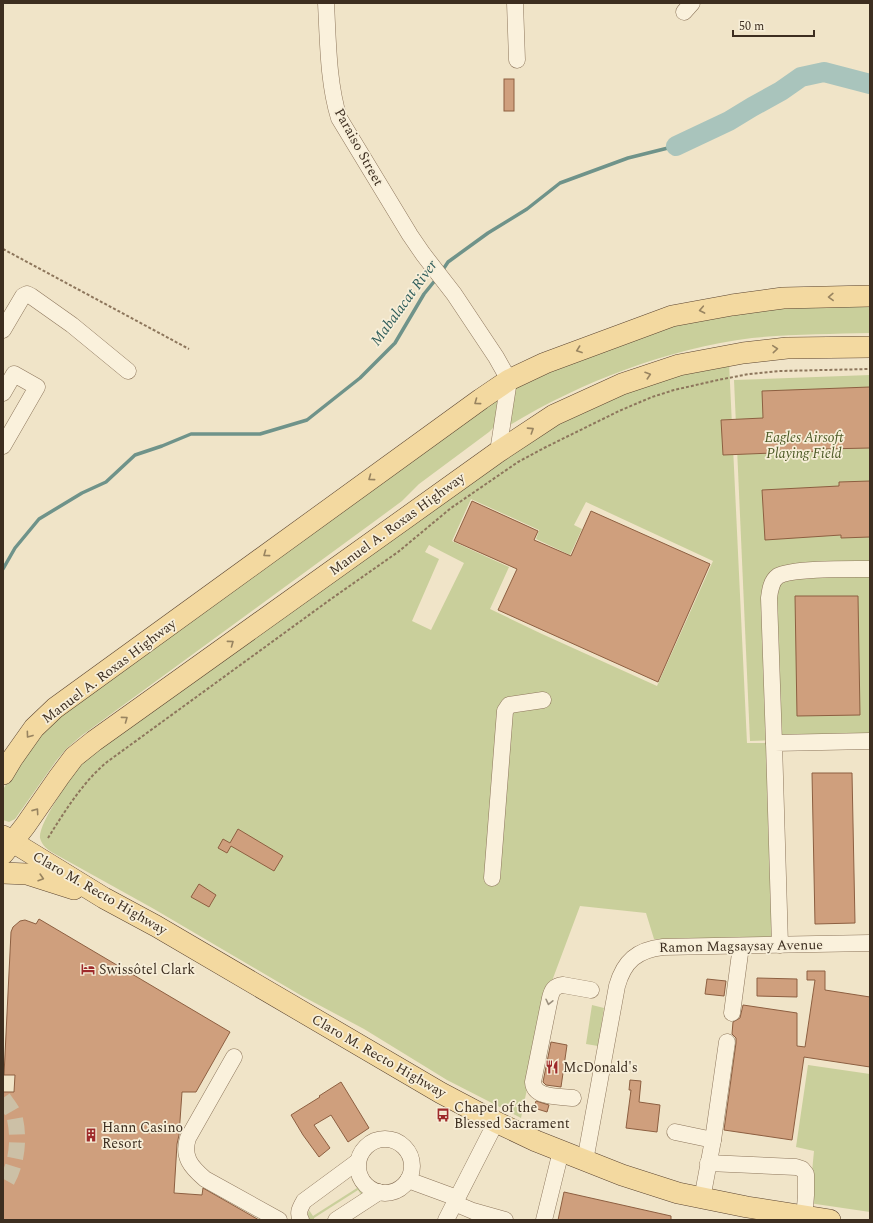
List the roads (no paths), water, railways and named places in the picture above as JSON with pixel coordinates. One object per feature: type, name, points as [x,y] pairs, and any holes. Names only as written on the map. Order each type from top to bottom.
[{"type":"main road","name":"Manuel A. Roxas Highway","points":[[3,774],[34,728],[55,708],[509,380],[545,363],[672,316],[732,304],[782,298],[870,296]]},
{"type":"main road","name":"Manuel A. Roxas Highway","points":[[6,844],[25,826],[74,757],[94,741],[498,452],[554,415],[622,384],[679,365],[743,352],[787,348],[870,347]]},
{"type":"main road","name":"Claro M. Recto Highway","points":[[6,844],[156,926],[441,1093],[496,1122],[561,1151],[629,1178],[702,1199],[745,1214],[830,1220]]},
{"type":"main road","points":[[3,873],[19,873],[36,877],[104,898]]},
{"type":"street","name":"Paraiso Street","points":[[326,3],[332,90],[339,118],[422,254],[454,294],[496,357],[509,380]]},
{"type":"street","points":[[515,3],[517,60]]},
{"type":"street","points":[[3,330],[23,296],[27,294],[72,325],[128,371]]},
{"type":"street","points":[[3,393],[14,374],[37,387],[5,439]]},
{"type":"street","points":[[498,452],[509,380]]},
{"type":"street","points":[[780,945],[769,598],[770,589],[773,581],[778,577],[792,572],[870,569]]},
{"type":"street","points":[[492,878],[505,711],[509,704],[542,700]]},
{"type":"street","points":[[774,743],[870,741]]},
{"type":"street","name":"Ramon Magsaysay Avenue","points":[[585,1161],[617,986],[620,976],[630,960],[640,953],[652,948],[870,943]]},
{"type":"street","points":[[732,1013],[741,946]]},
{"type":"street","points":[[573,1098],[540,1093],[534,1089],[533,1082],[553,989],[559,985],[563,985],[591,990]]},
{"type":"street","points":[[702,1199],[713,1140],[727,1042]]},
{"type":"street","points":[[234,1057],[188,1138],[185,1146],[187,1158],[194,1170],[205,1179],[279,1220]]},
{"type":"street","points":[[446,1220],[496,1122]]},
{"type":"street","points":[[675,1132],[713,1140]]},
{"type":"street","points":[[301,1220],[299,1209],[304,1201],[357,1162],[360,1154],[372,1142],[381,1139],[390,1139],[398,1142],[410,1155],[412,1163],[408,1180],[395,1191],[387,1193],[371,1189],[365,1184],[361,1177],[357,1162]]},
{"type":"street","points":[[544,1220],[561,1151]]},
{"type":"street","points":[[708,1163],[796,1167],[802,1169],[806,1174],[804,1218]]},
{"type":"street","points":[[408,1180],[455,1200],[473,1211],[505,1220]]},
{"type":"street","points":[[336,1220],[379,1192]]},
{"type":"waterway","points":[[676,146],[729,121],[781,91],[801,77],[824,72],[870,84]]},
{"type":"waterway","name":"Mabalacat River","points":[[442,271],[448,262],[488,233],[527,209],[560,183],[628,158],[676,146]]},
{"type":"waterway","name":"Mabalacat River","points":[[3,569],[15,548],[39,519],[82,493],[106,482],[135,455],[191,434],[260,434],[307,420],[360,378],[395,343],[424,294],[437,278]]},
{"type":"tunnel","points":[[3,1098],[14,1116],[17,1137],[14,1164],[3,1187]]},
{"type":"place","name":"Swissôtel Clark","points":[[88,969]]},
{"type":"place","name":"McDonald's","points":[[552,1067]]},
{"type":"place","name":"Chapel of the Blessed Sacrament","points":[[443,1115]]},
{"type":"place","name":"Hann Casino Resort","points":[[91,1135]]},
{"type":"park label","name":"Eagles Airsoft Playing Field","points":[[804,446]]}]
